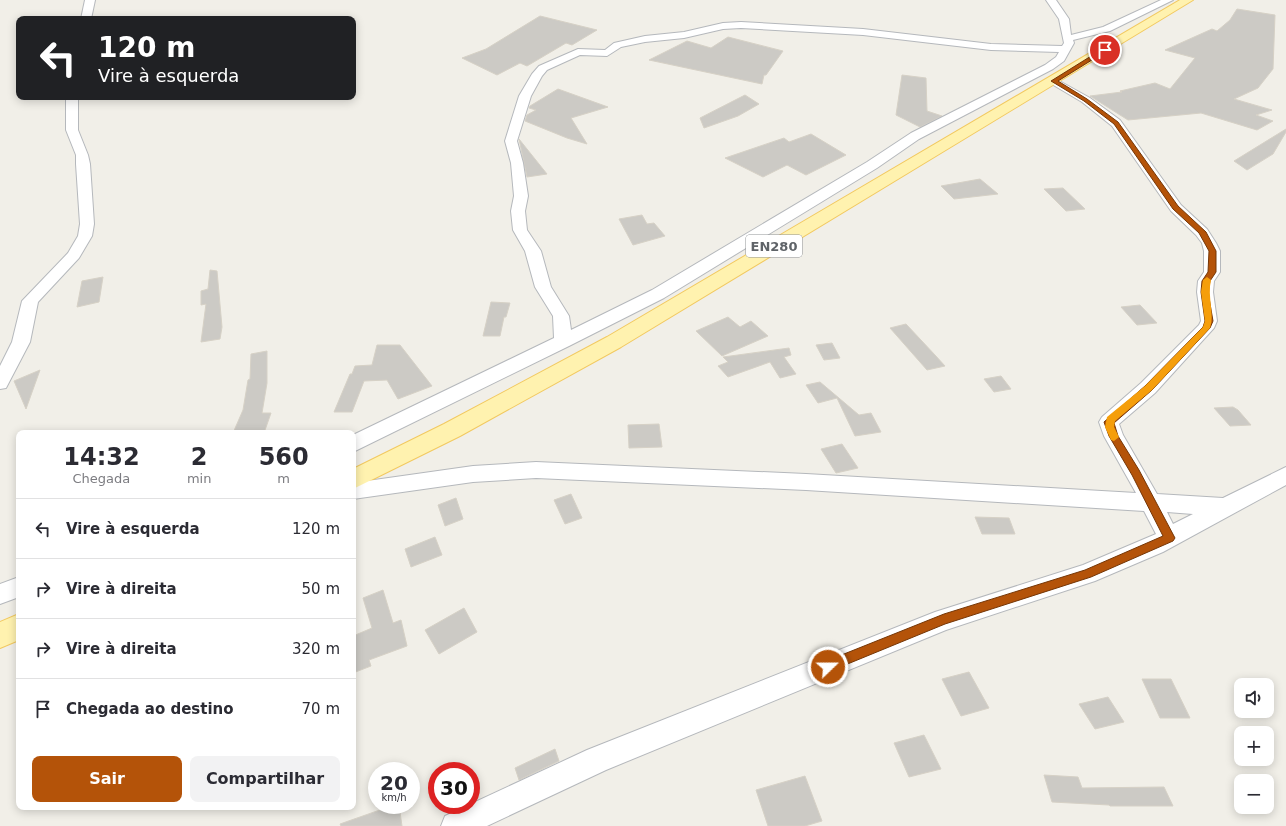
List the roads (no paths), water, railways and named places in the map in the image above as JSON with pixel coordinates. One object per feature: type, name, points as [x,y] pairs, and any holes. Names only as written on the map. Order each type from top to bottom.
[{"type":"main road","name":"EN280","points":[[356,478],[452,430],[614,342],[1054,81],[1179,1]]},
{"type":"main road","points":[[0,635],[16,628]]},
{"type":"street","points":[[87,16],[90,0]]},
{"type":"street","points":[[356,443],[658,294],[872,165],[915,136],[1049,67],[1060,59],[1066,44],[1064,19],[1051,0]]},
{"type":"street","points":[[562,342],[561,316],[544,287],[533,251],[520,230],[518,211],[521,196],[517,163],[510,141],[525,96],[537,74],[547,66],[578,52],[591,51],[607,53],[618,45],[644,39],[684,36],[734,25],[832,30],[983,46],[1066,44],[1103,32],[1179,1]]},
{"type":"street","points":[[1054,81],[1086,100],[1116,123],[1176,208],[1202,232],[1212,251],[1212,272],[1206,281],[1204,292],[1209,321],[1206,328],[1148,388],[1109,422],[1114,436],[1169,538]]},
{"type":"street","points":[[0,383],[21,342],[30,301],[74,255],[85,236],[87,224],[83,164],[82,155],[72,130],[72,100]]},
{"type":"street","points":[[561,316],[596,325]]},
{"type":"street","points":[[356,491],[473,474],[536,470],[806,482],[1152,504],[1225,507]]},
{"type":"street","points":[[455,826],[597,760],[944,620],[1087,574],[1169,538],[1286,475]]},
{"type":"street","points":[[0,594],[16,588]]}]
